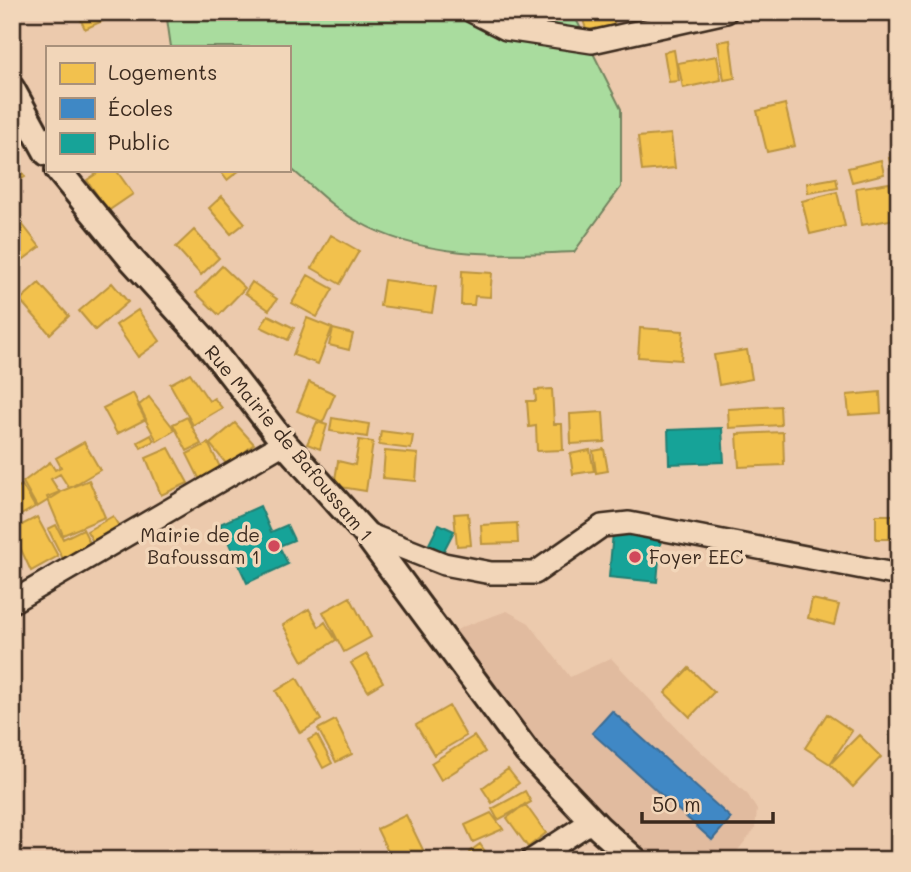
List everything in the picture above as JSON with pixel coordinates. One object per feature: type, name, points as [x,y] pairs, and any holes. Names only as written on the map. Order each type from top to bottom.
[{"type":"street","points":[[473,12],[506,29],[592,42],[726,12]]},
{"type":"street","name":"Rue Mairie de Bafoussam 1","points":[[12,89],[46,150]]},
{"type":"street","name":"Rue Mairie de Bafoussam 1","points":[[60,172],[202,337],[284,443],[365,533],[527,752],[592,821],[635,860]]},
{"type":"street","points":[[12,602],[284,443]]},
{"type":"street","points":[[365,533],[444,564],[491,573],[535,573],[602,526],[629,523],[899,575]]},
{"type":"street","points":[[532,860],[592,821]]},
{"type":"shaded area","points":[[507,611],[529,623],[570,677],[611,658],[685,737],[748,795],[757,810],[755,829],[730,860],[645,860],[585,809],[442,639],[462,627]]},
{"type":"green space","points":[[166,12],[568,12],[574,15],[621,109],[621,187],[574,252],[490,254],[408,242],[357,221],[321,196],[290,168],[290,46],[171,46]]},
{"type":"building: Logements","points":[[77,12],[122,12],[85,29]]},
{"type":"building: Logements","points":[[581,12],[611,12],[615,26],[587,33]]},
{"type":"building: Logements","points":[[730,40],[735,78],[724,80],[718,42]]},
{"type":"building: Logements","points":[[674,50],[679,81],[669,82],[664,52]]},
{"type":"building: Logements","points":[[717,56],[721,80],[683,88],[678,63]]},
{"type":"building: Logements","points":[[785,104],[795,146],[767,152],[757,111]]},
{"type":"building: Logements","points":[[671,134],[675,168],[642,171],[638,137]]},
{"type":"building: Logements","points":[[12,156],[25,177],[12,185]]},
{"type":"building: Logements","points":[[899,156],[899,194],[898,195],[889,158]]},
{"type":"building: Logements","points":[[881,160],[884,174],[852,182],[848,168]]},
{"type":"building: Logements","points":[[99,172],[117,172],[133,194],[108,211],[87,180]]},
{"type":"building: Logements","points":[[221,172],[237,172],[227,180]]},
{"type":"building: Logements","points":[[836,178],[838,188],[808,193],[807,183]]},
{"type":"building: Logements","points":[[890,183],[896,219],[861,225],[856,188]]},
{"type":"building: Logements","points":[[837,192],[845,226],[810,234],[802,201]]},
{"type":"building: Logements","points":[[222,196],[245,223],[231,234],[209,208]]},
{"type":"building: Logements","points":[[12,211],[40,247],[12,268]]},
{"type":"building: Logements","points":[[194,230],[219,258],[201,275],[176,247]]},
{"type":"building: Logements","points":[[331,235],[359,251],[340,284],[312,268]]},
{"type":"building: Logements","points":[[222,266],[245,288],[219,315],[196,293]]},
{"type":"building: Logements","points":[[462,271],[492,273],[490,297],[475,296],[474,305],[461,305]]},
{"type":"building: Logements","points":[[308,275],[333,289],[317,317],[292,303]]},
{"type":"building: Logements","points":[[384,280],[436,287],[432,313],[380,306]]},
{"type":"building: Logements","points":[[252,282],[277,299],[269,310],[245,293]]},
{"type":"building: Logements","points":[[39,283],[69,316],[50,334],[20,300]]},
{"type":"building: Logements","points":[[112,283],[128,302],[95,330],[79,311]]},
{"type":"building: Logements","points":[[138,310],[160,341],[138,357],[116,325]]},
{"type":"building: Logements","points":[[268,315],[294,328],[288,340],[261,327]]},
{"type":"building: Logements","points":[[307,318],[332,328],[318,364],[293,355]]},
{"type":"building: Logements","points":[[640,328],[683,331],[681,360],[638,357]]},
{"type":"building: Logements","points":[[333,329],[353,334],[349,350],[329,345]]},
{"type":"building: Logements","points":[[747,350],[752,379],[719,385],[714,355]]},
{"type":"building: Logements","points":[[190,373],[209,401],[214,398],[222,408],[193,425],[170,384]]},
{"type":"building: Logements","points":[[309,382],[335,394],[323,422],[297,411]]},
{"type":"building: Logements","points":[[552,389],[554,424],[562,424],[563,450],[537,451],[536,426],[529,427],[527,401],[536,401],[535,390]]},
{"type":"building: Logements","points":[[880,392],[881,413],[849,415],[847,395]]},
{"type":"building: Logements","points":[[133,393],[146,419],[117,434],[103,408]]},
{"type":"building: Logements","points":[[149,397],[175,430],[157,441],[138,406]]},
{"type":"building: Logements","points":[[780,406],[781,425],[729,428],[728,409]]},
{"type":"building: Logements","points":[[603,412],[605,442],[571,444],[570,414]]},
{"type":"building: Logements","points":[[187,417],[201,444],[187,451],[173,424]]},
{"type":"building: Logements","points":[[332,418],[369,424],[367,437],[330,431]]},
{"type":"building: Logements","points":[[317,422],[327,425],[320,449],[307,444]]},
{"type":"building: Logements","points":[[235,423],[254,444],[228,466],[210,444]]},
{"type":"building: Logements","points":[[381,431],[413,435],[411,449],[379,445]]},
{"type":"building: Logements","points":[[783,432],[784,465],[739,467],[737,434]]},
{"type":"building: Logements","points":[[151,435],[154,441],[141,448],[138,442]]},
{"type":"building: Logements","points":[[359,440],[373,442],[366,491],[334,486],[338,461],[355,465]]},
{"type":"building: Logements","points":[[84,442],[100,470],[69,488],[60,474],[51,479],[60,493],[37,507],[23,482],[50,462],[55,470],[61,467],[56,458]]},
{"type":"building: Logements","points":[[208,443],[221,469],[200,480],[187,454]]},
{"type":"building: Logements","points":[[169,448],[188,483],[161,495],[146,458]]},
{"type":"building: Logements","points":[[604,449],[608,471],[596,473],[593,451]]},
{"type":"building: Logements","points":[[590,450],[594,471],[573,474],[570,454]]},
{"type":"building: Logements","points":[[385,451],[418,454],[416,481],[383,478]]},
{"type":"building: Logements","points":[[89,480],[105,517],[63,535],[47,497]]},
{"type":"building: Logements","points":[[22,485],[35,507],[12,520],[12,491]]},
{"type":"building: Logements","points":[[468,513],[471,545],[457,546],[454,514]]},
{"type":"building: Logements","points":[[876,515],[899,515],[899,539],[876,539]]},
{"type":"building: Logements","points":[[113,516],[121,530],[95,545],[87,531]]},
{"type":"building: Logements","points":[[37,517],[58,556],[31,571],[12,530]]},
{"type":"building: Logements","points":[[517,523],[518,543],[482,544],[481,525]]},
{"type":"building: Logements","points":[[56,525],[63,539],[83,529],[92,547],[64,561],[48,529]]},
{"type":"building: Logements","points":[[350,597],[371,637],[344,652],[323,612]]},
{"type":"building: Logements","points":[[812,599],[839,605],[834,625],[808,618]]},
{"type":"building: Logements","points":[[309,609],[319,627],[325,622],[336,640],[303,661],[283,625]]},
{"type":"building: Logements","points":[[367,654],[383,682],[368,691],[351,663]]},
{"type":"building: Logements","points":[[689,668],[714,692],[690,717],[665,693]]},
{"type":"building: Logements","points":[[297,678],[321,720],[300,733],[276,691]]},
{"type":"building: Logements","points":[[449,706],[466,736],[434,755],[416,725]]},
{"type":"building: Logements","points":[[827,714],[852,731],[830,764],[805,748]]},
{"type":"building: Logements","points":[[335,720],[352,754],[336,762],[318,729]]},
{"type":"building: Logements","points":[[317,735],[332,763],[323,768],[308,740]]},
{"type":"building: Logements","points":[[859,735],[881,757],[853,787],[830,764]]},
{"type":"building: Logements","points":[[474,736],[485,752],[441,780],[431,763]]},
{"type":"building: Logements","points":[[508,769],[519,783],[492,803],[482,788]]},
{"type":"building: Logements","points":[[525,791],[531,802],[498,820],[492,809]]},
{"type":"building: Logements","points":[[525,804],[546,833],[528,847],[507,818]]},
{"type":"building: Logements","points":[[491,813],[503,829],[473,842],[465,825]]},
{"type":"building: Logements","points":[[406,815],[428,860],[392,860],[377,829]]},
{"type":"building: Logements","points":[[480,844],[491,860],[475,860],[469,852]]},
{"type":"building: Écoles","points":[[612,711],[731,818],[712,840],[592,733]]},
{"type":"building: Public","points":[[722,428],[724,462],[669,464],[668,430]]},
{"type":"building: Public","points":[[260,506],[271,532],[287,525],[294,540],[279,546],[288,564],[247,583],[220,524]]},
{"type":"building: Public","points":[[439,524],[454,531],[443,552],[429,544]]},
{"type":"building: Public","name":"Foyer EEC","points":[[613,532],[661,536],[657,582],[609,577]]},
{"type":"place","name":"Mairie de de Bafoussam 1","points":[[274,546]]},
{"type":"place","name":"Foyer EEC","points":[[635,557]]}]
